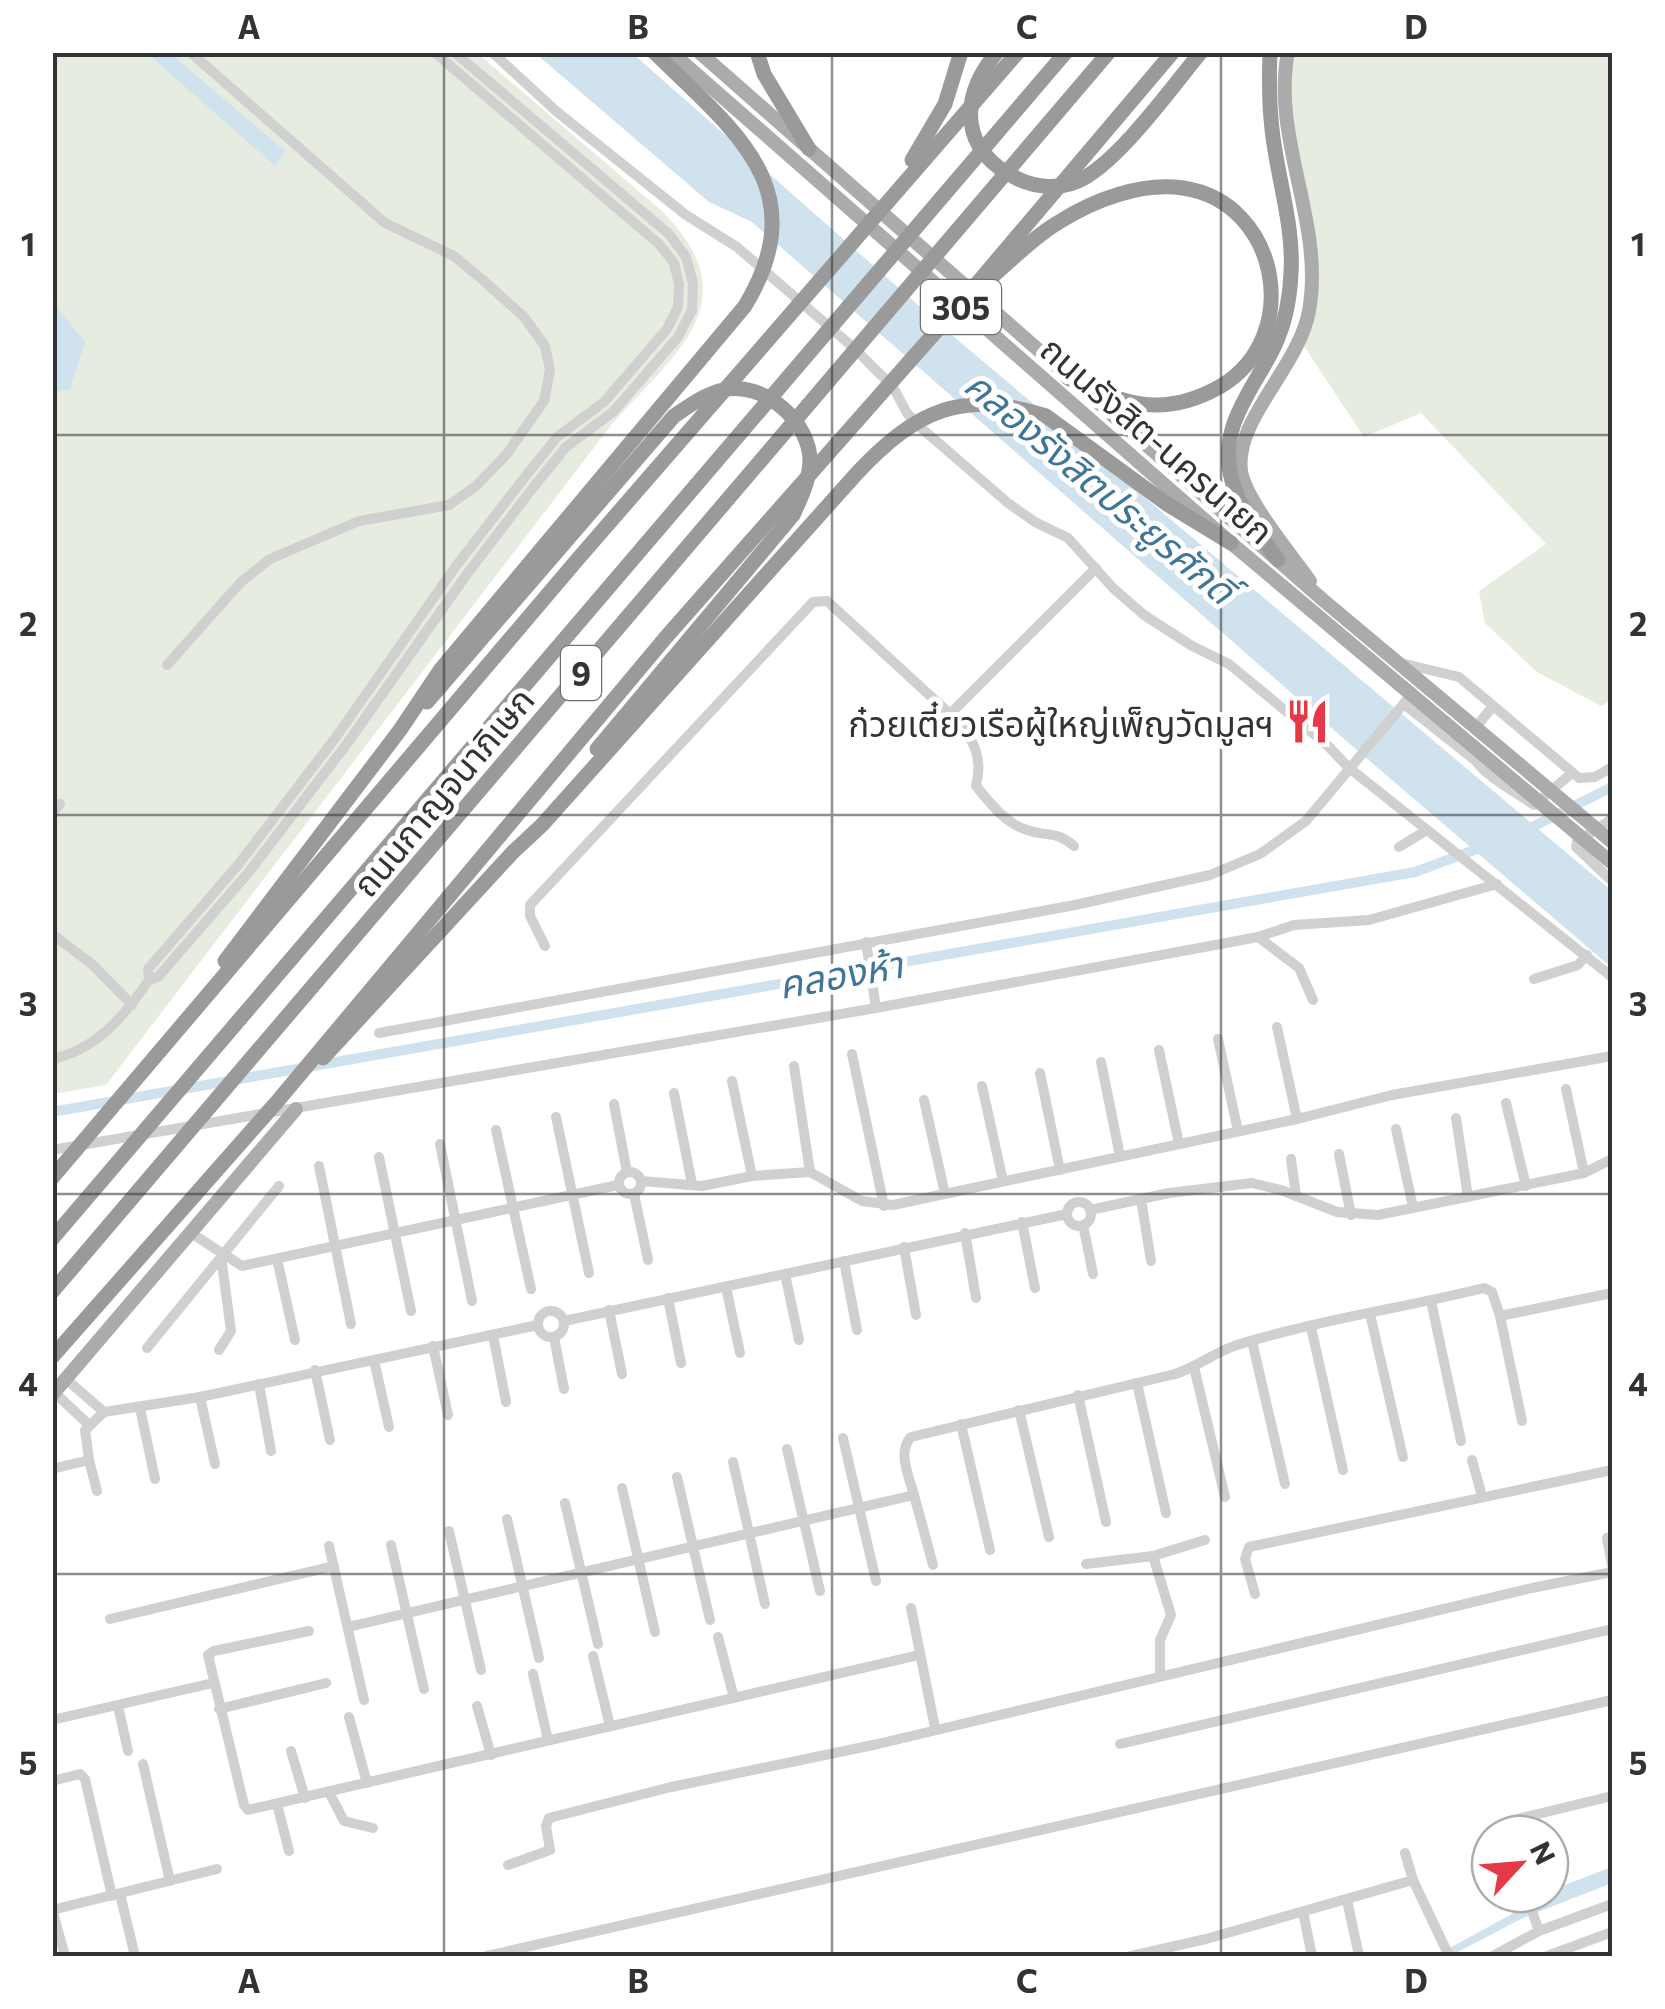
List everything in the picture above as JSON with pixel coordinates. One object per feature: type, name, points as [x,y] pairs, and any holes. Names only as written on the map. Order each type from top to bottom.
[{"type":"highway","points":[[288,891],[441,669],[745,306],[760,281],[773,239],[774,216],[768,190],[751,155],[654,52]]},
{"type":"highway","points":[[756,52],[764,74],[809,149]]},
{"type":"highway","points":[[866,224],[917,153],[945,104],[961,52]]},
{"type":"highway","points":[[997,52],[974,91],[970,121],[979,150],[994,166],[1024,182],[1065,186],[1083,179],[1106,160],[1201,52]]},
{"type":"highway","points":[[52,1178],[288,891],[1018,52]]},
{"type":"highway","name":"ถนนกาญจนาภิเษก","points":[[52,1239],[1066,52]]},
{"type":"highway","name":"ถนนกาญจนาภิเษก","points":[[52,1292],[1109,52]]},
{"type":"highway","points":[[52,1358],[276,1103],[667,636],[947,319],[1173,52]]},
{"type":"highway","points":[[1270,52],[1272,130],[1292,272],[1287,311],[1274,346],[1234,419],[1228,450],[1238,499],[1278,560]]},
{"type":"highway","points":[[947,319],[1058,222],[1102,201],[1145,188],[1186,188],[1228,208],[1248,228],[1270,272],[1273,296],[1268,330],[1261,345],[1229,381],[1206,395],[1156,405],[1114,398],[1068,378]]},
{"type":"highway","points":[[276,1103],[291,1092],[420,956],[513,852],[793,515],[806,486],[810,458],[801,430],[783,406],[756,393],[726,388],[699,399],[674,416],[450,680],[400,730]]},
{"type":"highway","points":[[513,852],[542,825],[886,442],[913,422],[937,411],[979,402],[1046,416],[1142,486],[1231,543]]},
{"type":"main road","name":"ถนนรังสิต-นครนายก","points":[[670,52],[1231,543],[1405,702],[1532,797],[1612,864]]},
{"type":"main road","points":[[688,52],[692,70]]},
{"type":"main road","name":"ถนนรังสิต-นครนายก","points":[[699,52],[1324,600],[1608,838]]},
{"type":"main road","points":[[1288,52],[1286,118],[1310,236],[1310,308],[1304,335],[1245,434],[1240,451],[1241,474],[1272,527],[1324,600]]},
{"type":"main road","points":[[54,1394],[296,1109]]},
{"type":"street","points":[[167,665],[241,582],[270,559],[358,520],[449,505],[476,486],[506,456],[544,401],[550,370],[544,346],[524,317],[484,281],[454,256],[385,223],[190,52]]},
{"type":"street","points":[[150,980],[148,968],[238,864],[336,737],[524,477],[557,438],[604,402],[667,330],[678,307],[679,284],[674,263],[659,244],[434,52]]},
{"type":"street","points":[[52,1058],[83,1048],[106,1034],[248,873],[535,485],[566,447],[614,412],[678,337],[692,310],[693,282],[686,258],[669,234],[454,52]]},
{"type":"street","points":[[492,52],[556,111],[686,215],[737,247],[878,370],[920,427],[1008,502],[1035,522],[1068,538],[1127,600],[1162,628],[1229,664],[1352,763],[1427,830],[1612,977]]},
{"type":"street","points":[[524,477],[535,485]]},
{"type":"street","points":[[950,714],[1096,568]]},
{"type":"street","points":[[545,946],[528,912],[535,898],[813,602],[827,601],[950,714],[976,746],[980,758],[976,786],[999,813],[1031,832],[1058,834],[1074,846]]},
{"type":"street","points":[[390,659],[401,667]]},
{"type":"street","points":[[1398,662],[1458,677],[1572,773],[1586,780],[1612,766]]},
{"type":"street","points":[[379,1033],[866,947],[1118,896],[1237,865],[1306,822],[1405,702],[1484,773],[1495,776],[1534,805],[1572,773]]},
{"type":"street","points":[[1476,727],[1493,706]]},
{"type":"street","points":[[52,814],[60,804]]},
{"type":"street","points":[[1612,819],[1577,842],[1576,847],[1612,881]]},
{"type":"street","points":[[1399,847],[1427,830]]},
{"type":"street","points":[[52,1150],[1258,937],[1294,925],[1368,920],[1497,884]]},
{"type":"street","points":[[52,934],[93,965],[132,1005]]},
{"type":"street","points":[[1258,937],[1299,968],[1313,1000]]},
{"type":"street","points":[[866,947],[875,1005]]},
{"type":"street","points":[[1534,979],[1578,965],[1587,955]]},
{"type":"street","points":[[1277,1027],[1297,1119]]},
{"type":"street","points":[[1218,1039],[1238,1132]]},
{"type":"street","points":[[1159,1050],[1178,1144]]},
{"type":"street","points":[[852,1054],[884,1206]]},
{"type":"street","points":[[641,1181],[711,1186],[752,1176],[810,1172],[862,1201],[884,1206],[1392,1096],[1612,1056]]},
{"type":"street","points":[[1100,1062],[1120,1156]]},
{"type":"street","points":[[794,1066],[810,1172]]},
{"type":"street","points":[[1040,1073],[1060,1170]]},
{"type":"street","points":[[732,1080],[752,1176]]},
{"type":"street","points":[[982,1086],[1003,1182]]},
{"type":"street","points":[[1566,1089],[1584,1173]]},
{"type":"street","points":[[674,1093],[692,1184]]},
{"type":"street","points":[[924,1100],[944,1194]]},
{"type":"street","points":[[1506,1102],[1526,1186]]},
{"type":"street","points":[[614,1104],[628,1172]]},
{"type":"street","points":[[556,1117],[590,1274]]},
{"type":"street","points":[[1456,1118],[1468,1196]]},
{"type":"street","points":[[1396,1129],[1413,1208]]},
{"type":"street","points":[[496,1130],[531,1289]]},
{"type":"street","points":[[440,1144],[472,1301]]},
{"type":"street","points":[[1339,1154],[1351,1214]]},
{"type":"street","points":[[379,1157],[411,1311]]},
{"type":"street","points":[[1290,1159],[1296,1196]]},
{"type":"street","points":[[1067,1214],[1071,1205],[1078,1202],[1090,1210],[1235,1183],[1268,1186],[1351,1214],[1378,1215],[1584,1173],[1612,1159]]},
{"type":"street","points":[[319,1166],[352,1324]]},
{"type":"street","points":[[634,1194],[624,1193],[618,1185],[620,1176],[628,1172],[641,1181]]},
{"type":"street","points":[[641,1181],[634,1194],[648,1260]]},
{"type":"street","points":[[191,1233],[221,1256],[242,1266],[618,1185]]},
{"type":"street","points":[[147,1348],[280,1186]]},
{"type":"street","points":[[1141,1199],[1151,1261]]},
{"type":"street","points":[[1067,1214],[1072,1224],[1083,1225],[1089,1220],[1090,1210]]},
{"type":"street","points":[[564,1321],[1067,1214]]},
{"type":"street","points":[[1022,1222],[1035,1288]]},
{"type":"street","points":[[1083,1225],[1093,1274]]},
{"type":"street","points":[[965,1233],[976,1298]]},
{"type":"street","points":[[904,1247],[916,1315]]},
{"type":"street","points":[[219,1350],[231,1330],[221,1256]]},
{"type":"street","points":[[277,1259],[295,1340]]},
{"type":"street","points":[[844,1261],[857,1330]]},
{"type":"street","points":[[785,1274],[799,1340]]},
{"type":"street","points":[[726,1286],[740,1352]]},
{"type":"street","points":[[932,1565],[903,1453],[907,1439],[1194,1368],[1252,1341],[1484,1288],[1492,1292],[1500,1316],[1522,1420]]},
{"type":"street","points":[[1500,1316],[1612,1294]]},
{"type":"street","points":[[668,1298],[682,1363]]},
{"type":"street","points":[[1431,1301],[1461,1441]]},
{"type":"street","points":[[609,1310],[622,1374]]},
{"type":"street","points":[[550,1311],[558,1313],[564,1321],[562,1330],[554,1336],[545,1335],[538,1326],[542,1314],[550,1311]]},
{"type":"street","points":[[1370,1314],[1402,1456]]},
{"type":"street","points":[[97,1491],[84,1434],[88,1424],[104,1412],[140,1408],[538,1326]]},
{"type":"street","points":[[1311,1327],[1343,1470]]},
{"type":"street","points":[[493,1335],[506,1402]]},
{"type":"street","points":[[554,1336],[564,1389]]},
{"type":"street","points":[[1252,1341],[1285,1484]]},
{"type":"street","points":[[434,1346],[448,1415]]},
{"type":"street","points":[[374,1360],[389,1428]]},
{"type":"street","points":[[1194,1368],[1225,1496]]},
{"type":"street","points":[[315,1370],[330,1440]]},
{"type":"street","points":[[66,1379],[104,1412]]},
{"type":"street","points":[[1136,1382],[1166,1513]]},
{"type":"street","points":[[259,1384],[271,1450]]},
{"type":"street","points":[[54,1394],[88,1424]]},
{"type":"street","points":[[1078,1395],[1106,1522]]},
{"type":"street","points":[[200,1396],[215,1464]]},
{"type":"street","points":[[140,1408],[156,1479]]},
{"type":"street","points":[[1019,1410],[1049,1537]]},
{"type":"street","points":[[961,1424],[990,1550]]},
{"type":"street","points":[[843,1438],[876,1580]]},
{"type":"street","points":[[787,1449],[820,1591]]},
{"type":"street","points":[[52,1468],[89,1460]]},
{"type":"street","points":[[1472,1460],[1482,1496]]},
{"type":"street","points":[[732,1462],[765,1604]]},
{"type":"street","points":[[1255,1594],[1245,1560],[1249,1548],[1612,1470]]},
{"type":"street","points":[[677,1477],[710,1620]]},
{"type":"street","points":[[622,1488],[655,1632]]},
{"type":"street","points":[[348,1628],[914,1495]]},
{"type":"street","points":[[566,1503],[598,1644]]},
{"type":"street","points":[[507,1518],[539,1658]]},
{"type":"street","points":[[449,1531],[480,1670]]},
{"type":"street","points":[[508,1865],[548,1851],[549,1818],[672,1787],[878,1744],[1612,1568],[1607,1538]]},
{"type":"street","points":[[1086,1564],[1154,1556],[1205,1540]]},
{"type":"street","points":[[391,1545],[424,1689]]},
{"type":"street","points":[[329,1546],[364,1700]]},
{"type":"street","points":[[1154,1556],[1170,1615],[1160,1640],[1160,1676]]},
{"type":"street","points":[[110,1619],[334,1566]]},
{"type":"street","points":[[911,1608],[936,1728]]},
{"type":"street","points":[[1120,1744],[1612,1630]]},
{"type":"street","points":[[309,1631],[211,1653],[208,1658],[246,1808],[251,1810],[919,1654]]},
{"type":"street","points":[[718,1637],[734,1698]]},
{"type":"street","points":[[592,1656],[610,1726]]},
{"type":"street","points":[[533,1674],[548,1740]]},
{"type":"street","points":[[52,1720],[213,1683]]},
{"type":"street","points":[[219,1708],[326,1683]]},
{"type":"street","points":[[486,1956],[1612,1700]]},
{"type":"street","points":[[118,1706],[128,1752]]},
{"type":"street","points":[[477,1706],[491,1755]]},
{"type":"street","points":[[349,1716],[366,1783]]},
{"type":"street","points":[[291,1752],[305,1798]]},
{"type":"street","points":[[143,1764],[170,1881]]},
{"type":"street","points":[[52,1781],[80,1774],[85,1780],[135,1956]]},
{"type":"street","points":[[329,1792],[344,1822],[372,1828]]},
{"type":"street","points":[[1538,1814],[1608,1797]]},
{"type":"street","points":[[277,1804],[289,1851]]},
{"type":"street","points":[[1405,1853],[1446,1951]]},
{"type":"street","points":[[65,1956],[53,1910],[216,1869]]},
{"type":"street","points":[[1130,1956],[1414,1880]]},
{"type":"street","points":[[1347,1900],[1359,1956]]},
{"type":"street","points":[[1499,1955],[1537,1925],[1612,1904]]},
{"type":"street","points":[[1304,1912],[1312,1956]]},
{"type":"street","points":[[1533,1914],[1537,1925]]},
{"type":"street","points":[[1547,1956],[1612,1932]]},
{"type":"street","points":[[1578,1944],[1584,1956]]},
{"type":"shaded area","points":[[53,53],[477,53],[663,212],[689,244],[701,273],[702,300],[694,325],[679,349],[612,424],[106,1085],[53,1094]]},
{"type":"shaded area","points":[[1292,53],[1612,53],[1612,699],[1601,706],[1537,672],[1485,623],[1479,591],[1546,544],[1421,413],[1364,437],[1304,346],[1316,294],[1291,124]]},
{"type":"water","points":[[147,53],[170,53],[285,151],[275,166]]},
{"type":"water","name":"คลองรังสิตประยูรศักดิ์","points":[[535,53],[632,53],[960,342],[1612,891],[1612,968],[752,222],[709,202]]},
{"type":"water","points":[[53,303],[85,342],[70,389],[53,393]]},
{"type":"water","points":[[1612,1867],[1612,1883],[1570,1900],[1570,1883]]},
{"type":"water","points":[[1512,1914],[1533,1914],[1450,1956],[1435,1956]]},
{"type":"waterway","name":"คลองห้า","points":[[1524,831],[1612,787]]},
{"type":"waterway","name":"คลองห้า","points":[[52,1112],[1415,872],[1485,846]]},
{"type":"place","name":"ก๋วยเตี๋ยวเรือผู้ใหญ่เพ็ญวัดมูลฯ","points":[[1307,722]]}]
